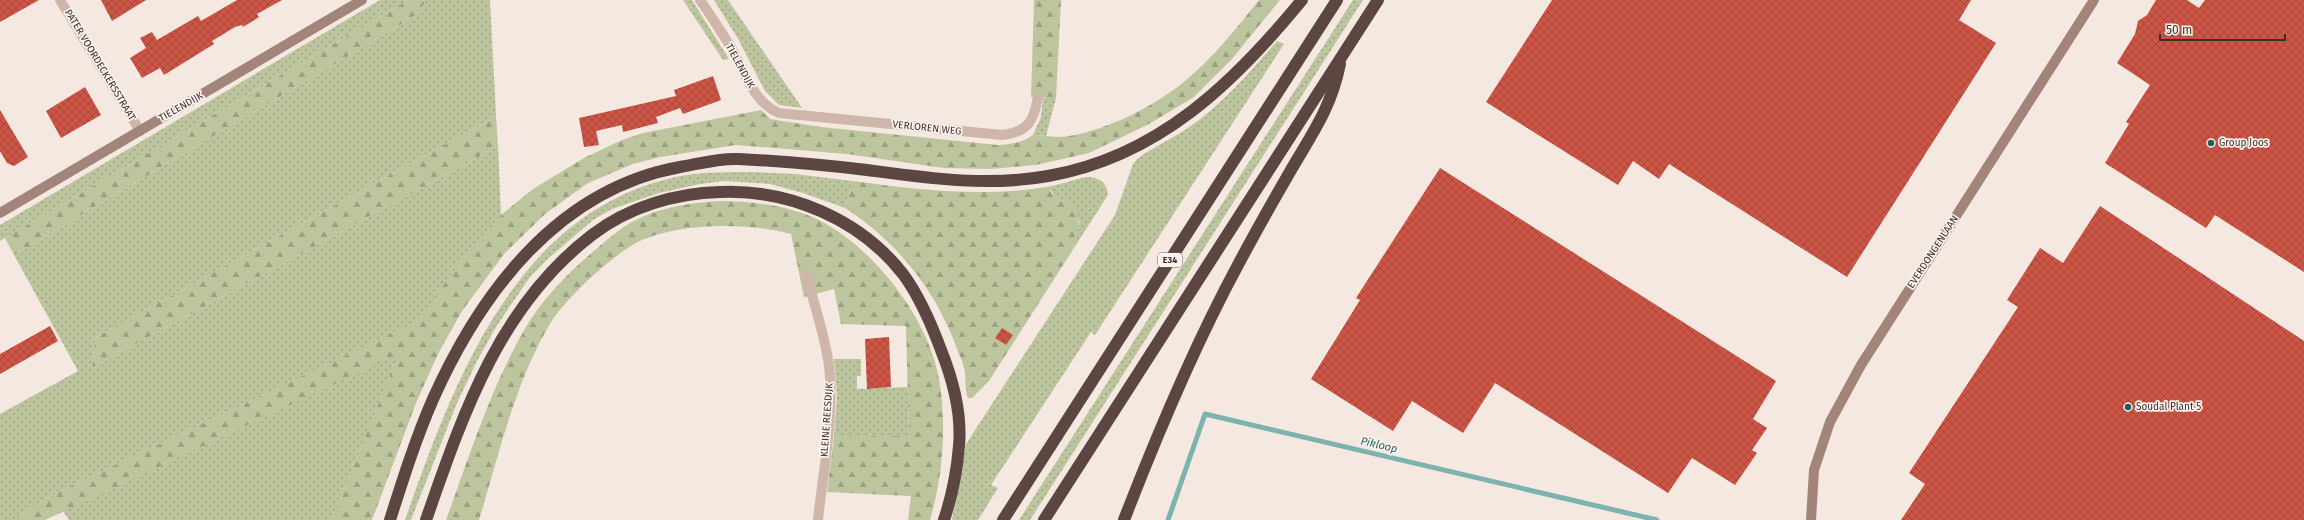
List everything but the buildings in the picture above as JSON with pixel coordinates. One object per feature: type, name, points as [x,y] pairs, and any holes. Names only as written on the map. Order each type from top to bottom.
[{"type":"highway","points":[[390,520],[433,399],[460,344],[498,288],[537,243],[571,213],[595,197],[627,182],[657,172],[734,159],[862,169],[940,180],[976,182],[1013,181],[1050,176],[1086,167],[1123,153],[1146,141],[1221,89],[1267,43],[1302,0]]},
{"type":"highway","name":"E34","points":[[1003,520],[1337,0]]},
{"type":"highway","points":[[1044,520],[1378,0]]},
{"type":"highway","points":[[1124,520],[1173,400],[1227,285],[1328,107],[1335,88],[1342,57]]},
{"type":"highway","points":[[426,520],[472,397],[490,359],[524,305],[553,271],[593,234],[635,210],[684,196],[736,191],[784,198],[828,214],[861,235],[889,257],[917,295],[929,317],[956,394],[960,444],[953,493],[944,520]]},
{"type":"street","name":"PATER VOORDECKERSSTRAAT","points":[[60,0],[140,131]]},
{"type":"street","name":"TIELENDIJK","points":[[0,213],[362,0]]},
{"type":"street","name":"TIELENDIJK","points":[[700,0],[730,46],[758,95],[774,110],[793,115]]},
{"type":"street","name":"EVERDONGENLAAN","points":[[1811,520],[1814,470],[1830,422],[1861,365],[2094,0]]},
{"type":"street","name":"VERLOREN WEG","points":[[793,115],[1002,135],[1013,134],[1023,130],[1031,122],[1035,113],[1038,97]]},
{"type":"street","name":"KLEINE REESDIJK","points":[[806,274],[829,365],[830,389],[818,520]]},
{"type":"green space","points":[[380,0],[408,0],[0,241],[0,225]]},
{"type":"green space","points":[[408,0],[426,0],[420,11],[410,19],[14,255],[5,238]]},
{"type":"green space","points":[[426,0],[490,0],[496,116],[95,338],[92,368],[498,146],[501,215],[466,254],[419,321],[52,495],[12,520],[0,520],[0,414],[78,371],[14,255],[410,19],[420,11]]},
{"type":"green space","points":[[683,0],[692,0],[729,59],[723,60]]},
{"type":"green space","points":[[714,0],[728,0],[802,108],[779,105],[765,91],[737,37]]},
{"type":"green space","points":[[1034,0],[1061,0],[1056,98],[1031,97]]},
{"type":"green space","points":[[1259,0],[1280,0],[1232,59],[1194,97],[1149,124],[1089,153],[1036,165],[991,169],[944,168],[847,154],[736,145],[660,157],[633,164],[588,183],[545,214],[504,254],[462,311],[439,352],[416,403],[372,520],[331,520],[399,354],[45,520],[12,520],[52,495],[418,321],[466,254],[501,215],[533,189],[584,158],[622,140],[643,133],[761,110],[770,119],[821,127],[998,145],[1012,144],[1033,135],[1060,137],[1084,133],[1130,116],[1160,99],[1185,81],[1215,53]]},
{"type":"green space","points":[[1353,0],[1363,0],[1030,520],[1019,520]]},
{"type":"green space","points":[[1277,41],[1284,44],[1095,335],[1091,332],[991,485],[998,488],[978,520],[952,520],[966,444],[1115,215],[1133,164],[1143,155],[1198,121],[1223,100]]},
{"type":"green space","points":[[1043,98],[1056,98],[1046,136],[1033,135],[1041,117]]},
{"type":"green space","points":[[496,116],[498,146],[92,368],[95,338]]},
{"type":"green space","points":[[750,172],[795,174],[853,181],[845,208],[803,193],[770,184],[724,181],[700,184],[659,193],[612,209],[593,220],[550,257],[530,277],[496,327],[477,361],[457,403],[411,520],[405,520],[446,410],[472,356],[501,306],[536,260],[578,222],[628,193],[686,175]]},
{"type":"green space","points":[[1086,177],[1095,178],[1102,181],[1106,187],[1108,195],[1072,251],[1079,221],[1067,202],[1054,197],[1050,188],[1052,186]]},
{"type":"green space","points":[[853,181],[928,190],[977,192],[1027,190],[1052,186],[1050,191],[1054,197],[1072,204],[1078,212],[1078,226],[1072,251],[989,381],[972,398],[968,398],[967,395],[964,366],[940,310],[928,290],[899,253],[883,237],[845,208]]},
{"type":"green space","points":[[719,201],[749,202],[779,207],[799,212],[823,222],[846,237],[869,256],[907,303],[921,328],[932,354],[939,379],[943,414],[941,468],[930,520],[908,520],[911,496],[827,492],[834,437],[909,436],[906,326],[841,324],[834,289],[804,297],[791,234],[754,227],[712,226],[670,231],[634,244],[608,262],[576,292],[551,322],[527,369],[501,444],[479,520],[446,520],[490,400],[500,377],[523,332],[546,298],[585,259],[629,223],[660,210],[689,204]]},
{"type":"green space","points":[[400,353],[331,520],[69,520],[63,511]]},
{"type":"green space","points":[[834,359],[861,359],[861,376],[857,376],[857,389],[908,387],[909,437],[834,437],[837,397]]},
{"type":"waterway","name":"Pikloop","points":[[1168,520],[1205,414],[1657,520]]},
{"type":"place","name":"Group Joos","points":[[2211,143]]},
{"type":"place","name":"Soudal Plant 5","points":[[2128,407]]}]
